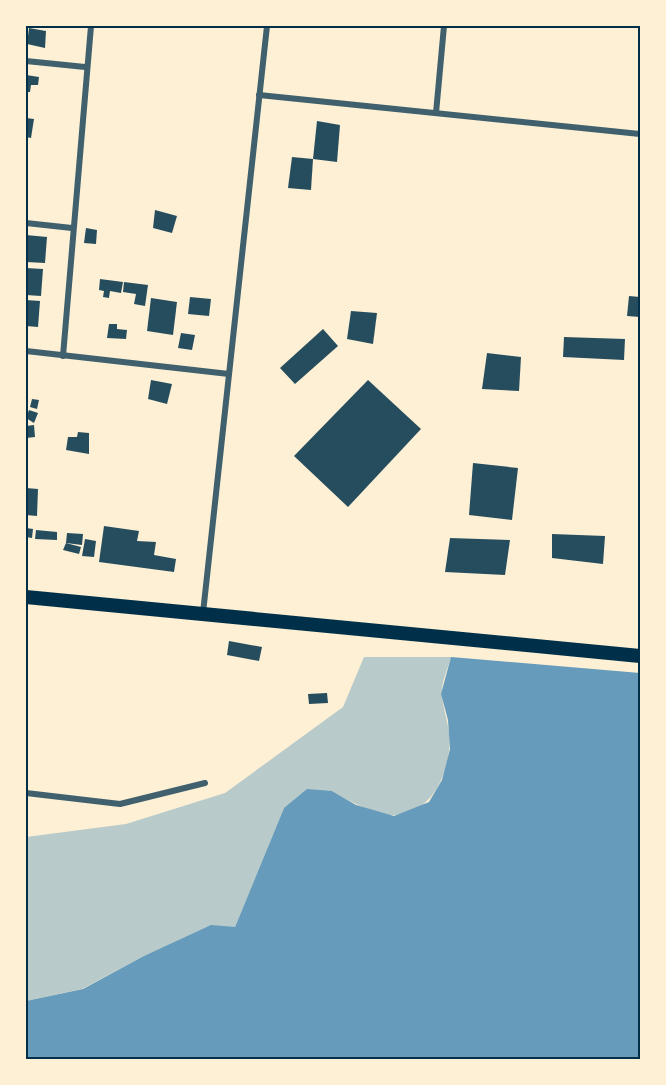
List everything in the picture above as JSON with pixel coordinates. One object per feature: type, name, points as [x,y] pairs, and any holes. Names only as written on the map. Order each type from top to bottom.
[{"type":"highway","points":[[26,597],[640,656]]},
{"type":"street","points":[[63,356],[85,67],[91,26]]},
{"type":"street","points":[[203,614],[267,26]]},
{"type":"street","points":[[436,113],[444,26]]},
{"type":"street","points":[[26,61],[85,67]]},
{"type":"street","points":[[259,95],[640,134]]},
{"type":"street","points":[[26,223],[72,228]]},
{"type":"street","points":[[26,351],[229,374]]},
{"type":"street","points":[[26,794],[120,804],[205,783]]},
{"type":"shaded area","points":[[364,657],[451,657],[442,692],[450,744],[447,763],[439,784],[427,801],[408,812],[389,815],[363,808],[332,791],[284,808],[235,927],[142,957],[82,989],[26,1001],[26,837],[126,824],[225,793],[343,707]]},
{"type":"water","points":[[451,657],[640,673],[640,1059],[26,1059],[26,1001],[83,989],[142,957],[211,925],[235,927],[284,808],[307,789],[332,791],[356,805],[394,816],[429,802],[442,780],[450,749],[448,720],[441,694]]},
{"type":"building","points":[[29,28],[46,31],[45,48],[27,44]]},
{"type":"building","points":[[26,75],[39,77],[38,85],[31,85],[30,92],[26,92]]},
{"type":"building","points":[[26,118],[34,119],[31,138],[26,137]]},
{"type":"building","points":[[317,121],[340,125],[337,162],[313,159]]},
{"type":"building","points":[[292,157],[313,159],[311,190],[288,188]]},
{"type":"building","points":[[155,210],[177,216],[172,233],[153,228]]},
{"type":"building","points":[[86,228],[97,230],[96,244],[84,243]]},
{"type":"building","points":[[26,235],[47,237],[45,263],[26,262]]},
{"type":"building","points":[[26,268],[43,269],[41,296],[26,295]]},
{"type":"building","points":[[100,279],[123,282],[121,293],[110,291],[109,298],[103,297],[104,291],[99,290]]},
{"type":"building","points":[[124,282],[148,285],[145,306],[134,304],[136,294],[123,292]]},
{"type":"building","points":[[629,296],[640,297],[640,317],[627,316]]},
{"type":"building","points":[[190,297],[211,299],[209,316],[188,314]]},
{"type":"building","points":[[151,298],[177,302],[173,335],[147,331]]},
{"type":"building","points":[[26,300],[40,301],[38,327],[26,326]]},
{"type":"building","points":[[351,311],[377,313],[373,344],[347,339]]},
{"type":"building","points":[[109,324],[117,324],[117,329],[127,330],[126,339],[107,338]]},
{"type":"building","points":[[323,329],[338,346],[295,384],[280,368]]},
{"type":"building","points":[[181,333],[195,335],[192,350],[178,348]]},
{"type":"building","points":[[564,337],[625,339],[624,360],[563,357]]},
{"type":"building","points":[[487,353],[521,357],[519,391],[482,389]]},
{"type":"building","points":[[151,380],[172,384],[167,404],[148,399]]},
{"type":"building","points":[[368,380],[421,429],[348,507],[294,456]]},
{"type":"building","points":[[32,399],[39,400],[37,409],[30,407]]},
{"type":"building","points":[[29,410],[38,413],[34,423],[26,418]]},
{"type":"building","points":[[34,425],[35,437],[26,438],[26,426]]},
{"type":"building","points":[[78,432],[89,433],[89,454],[66,450],[68,437],[77,437]]},
{"type":"building","points":[[473,463],[518,468],[512,520],[469,515]]},
{"type":"building","points":[[26,488],[38,489],[37,516],[26,515]]},
{"type":"building","points":[[104,526],[139,531],[137,541],[156,542],[154,555],[176,559],[174,572],[99,562]]},
{"type":"building","points":[[26,528],[33,529],[32,538],[26,537]]},
{"type":"building","points":[[36,530],[57,532],[57,540],[35,539]]},
{"type":"building","points":[[67,533],[83,534],[82,545],[66,543]]},
{"type":"building","points":[[552,534],[605,536],[603,564],[552,558]]},
{"type":"building","points":[[450,538],[510,540],[505,575],[445,572]]},
{"type":"building","points":[[85,539],[96,541],[94,557],[82,556]]},
{"type":"building","points":[[66,543],[81,547],[79,554],[63,550]]},
{"type":"building","points":[[229,641],[262,647],[259,661],[227,655]]},
{"type":"building","points":[[327,693],[328,703],[309,704],[308,694]]}]
